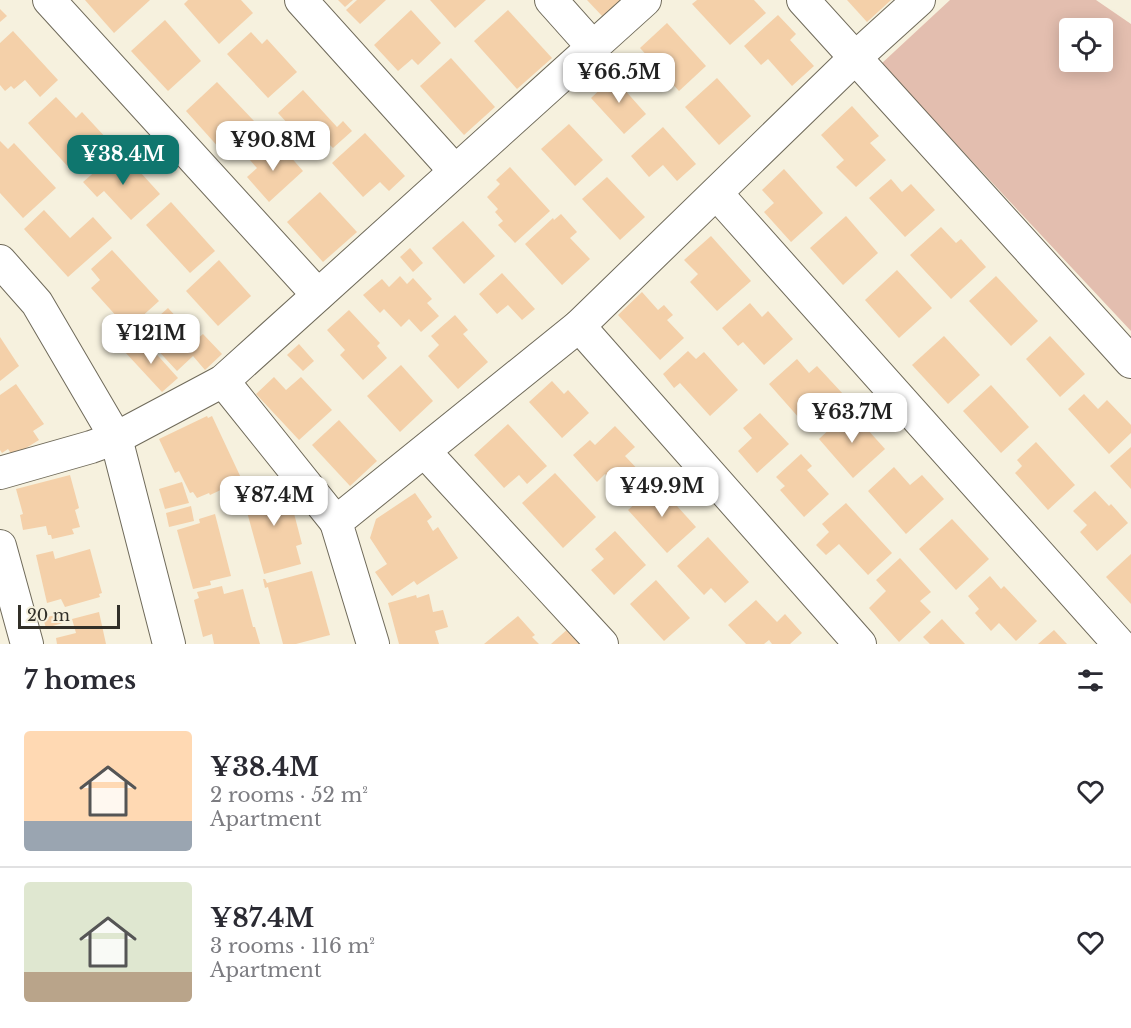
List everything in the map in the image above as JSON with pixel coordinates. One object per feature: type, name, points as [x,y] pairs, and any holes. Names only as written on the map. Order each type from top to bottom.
[{"type":"street","points":[[49,0],[318,295]]},
{"type":"street","points":[[301,0],[455,171]]},
{"type":"street","points":[[551,0],[592,46]]},
{"type":"street","points":[[0,473],[116,438],[223,381],[645,0]]},
{"type":"street","points":[[803,0],[1131,363]]},
{"type":"street","points":[[336,522],[579,326],[856,57],[919,0]]},
{"type":"street","points":[[717,194],[1119,644]]},
{"type":"street","points":[[0,261],[38,303],[116,438],[169,644]]},
{"type":"street","points":[[579,326],[860,644]]},
{"type":"street","points":[[223,381],[336,522],[372,644]]},
{"type":"street","points":[[425,452],[602,644]]},
{"type":"street","points":[[0,546],[27,644]]},
{"type":"shaded area","points":[[950,0],[1096,0],[1131,24],[1131,331],[881,64]]},
{"type":"building","points":[[85,0],[150,0],[114,33]]},
{"type":"building","points":[[188,0],[241,0],[253,13],[219,44],[184,4]]},
{"type":"building","points":[[338,0],[353,0],[345,7]]},
{"type":"building","points":[[357,0],[386,0],[360,24],[346,10]]},
{"type":"building","points":[[430,0],[486,0],[455,28]]},
{"type":"building","points":[[587,0],[622,0],[603,17]]},
{"type":"building","points":[[697,0],[754,0],[766,13],[730,45],[692,4]]},
{"type":"building","points":[[847,0],[891,0],[867,22]]},
{"type":"building","points":[[0,9],[7,16],[0,22]]},
{"type":"building","points":[[411,10],[441,43],[418,65],[412,59],[398,71],[374,45]]},
{"type":"building","points":[[508,10],[552,58],[517,89],[474,41]]},
{"type":"building","points":[[778,15],[796,34],[790,40],[814,66],[792,86],[768,59],[761,65],[744,46]]},
{"type":"building","points":[[165,20],[201,61],[168,91],[131,51]]},
{"type":"building","points":[[667,23],[706,66],[679,91],[640,48]]},
{"type":"building","points":[[13,31],[58,80],[40,97],[25,80],[14,89],[11,86],[5,91],[0,85],[0,43]]},
{"type":"building","points":[[251,32],[262,44],[267,39],[297,72],[268,98],[227,54]]},
{"type":"building","points":[[451,58],[495,107],[464,135],[420,86]]},
{"type":"building","points":[[620,71],[630,82],[623,88],[646,114],[624,134],[591,98]]},
{"type":"building","points":[[717,78],[751,116],[719,145],[685,107]]},
{"type":"building","points":[[217,82],[254,121],[221,150],[186,111]]},
{"type":"building","points":[[303,90],[337,127],[343,121],[352,131],[333,148],[327,142],[315,153],[278,113]]},
{"type":"building","points":[[56,97],[76,118],[82,112],[107,139],[72,171],[28,123]]},
{"type":"building","points":[[852,106],[879,136],[870,143],[886,160],[856,187],[836,167],[844,160],[821,135]]},
{"type":"building","points":[[569,124],[603,160],[575,186],[541,149]]},
{"type":"building","points":[[663,127],[696,164],[677,181],[663,165],[649,177],[631,156]]},
{"type":"building","points":[[365,133],[405,176],[389,191],[380,182],[363,197],[332,163]]},
{"type":"building","points":[[0,141],[8,149],[14,143],[56,188],[23,218],[0,193]]},
{"type":"building","points":[[281,146],[303,171],[269,202],[247,177],[257,168],[249,159],[261,148],[269,157]]},
{"type":"building","points":[[122,152],[160,194],[131,220],[104,191],[97,197],[83,182],[98,169],[101,172]]},
{"type":"building","points":[[510,167],[550,211],[515,243],[498,225],[503,221],[495,212],[498,209],[487,197],[500,184],[496,180]]},
{"type":"building","points":[[784,169],[823,213],[791,242],[764,212],[774,203],[762,190]]},
{"type":"building","points":[[607,177],[645,217],[620,240],[582,199]]},
{"type":"building","points":[[891,179],[902,192],[911,184],[935,210],[905,237],[869,198]]},
{"type":"building","points":[[320,192],[357,232],[323,262],[287,222]]},
{"type":"building","points":[[171,202],[215,251],[190,273],[146,225]]},
{"type":"building","points":[[44,210],[70,238],[93,217],[112,238],[68,277],[24,229]]},
{"type":"building","points":[[561,214],[577,232],[570,238],[590,259],[562,285],[525,244],[553,218],[554,220]]},
{"type":"building","points":[[846,216],[878,253],[843,285],[810,248]]},
{"type":"building","points":[[463,221],[495,256],[464,284],[432,248]]},
{"type":"building","points":[[941,227],[956,243],[961,239],[986,267],[951,299],[910,255]]},
{"type":"building","points":[[711,236],[751,281],[717,311],[690,282],[698,274],[684,260]]},
{"type":"building","points":[[410,248],[423,263],[413,272],[400,257]]},
{"type":"building","points":[[112,250],[159,301],[128,329],[91,288],[100,280],[91,269]]},
{"type":"building","points":[[219,260],[251,296],[218,326],[186,291]]},
{"type":"building","points":[[897,270],[932,308],[899,338],[865,300]]},
{"type":"building","points":[[502,273],[535,309],[522,320],[508,305],[497,314],[479,294]]},
{"type":"building","points":[[400,276],[407,284],[413,278],[432,299],[427,303],[439,316],[421,332],[409,319],[401,327],[384,309],[380,313],[363,295],[382,279],[389,287]]},
{"type":"building","points":[[996,276],[1038,321],[1011,346],[969,301]]},
{"type":"building","points":[[642,292],[658,310],[664,305],[673,315],[667,320],[684,338],[660,360],[618,315]]},
{"type":"building","points":[[750,303],[762,317],[768,311],[793,339],[764,365],[743,342],[738,346],[722,328]]},
{"type":"building","points":[[168,308],[197,339],[203,334],[222,354],[205,370],[193,356],[177,371],[141,332]]},
{"type":"building","points":[[349,310],[380,343],[377,346],[387,358],[363,380],[340,355],[345,350],[327,330]]},
{"type":"building","points":[[455,315],[468,330],[463,334],[488,362],[458,389],[428,356],[439,345],[431,336]]},
{"type":"building","points":[[944,336],[980,375],[948,404],[912,365]]},
{"type":"building","points":[[1050,336],[1085,374],[1060,397],[1026,359]]},
{"type":"building","points":[[0,337],[19,366],[0,381]]},
{"type":"building","points":[[141,337],[178,378],[162,392],[125,352]]},
{"type":"building","points":[[299,344],[314,361],[303,371],[287,355]]},
{"type":"building","points":[[688,351],[696,359],[704,352],[738,390],[710,416],[680,383],[674,388],[663,374]]},
{"type":"building","points":[[797,359],[809,373],[817,366],[843,394],[817,417],[810,409],[800,419],[769,384]]},
{"type":"building","points":[[401,365],[433,401],[400,432],[367,396]]},
{"type":"building","points":[[274,377],[286,390],[301,377],[332,410],[299,440],[256,394]]},
{"type":"building","points":[[552,381],[564,394],[568,390],[589,413],[562,438],[529,402]]},
{"type":"building","points":[[16,384],[44,424],[33,431],[39,440],[13,456],[8,449],[2,453],[0,450],[0,395]]},
{"type":"building","points":[[991,385],[1029,427],[1001,453],[963,411]]},
{"type":"building","points":[[1084,394],[1098,409],[1107,400],[1131,425],[1131,433],[1109,454],[1068,409]]},
{"type":"building","points":[[850,410],[885,449],[853,478],[819,439]]},
{"type":"building","points":[[760,413],[789,444],[757,473],[738,451],[752,438],[743,428]]},
{"type":"building","points":[[207,416],[208,418],[212,416],[242,480],[210,495],[209,493],[197,498],[193,492],[190,493],[179,471],[175,473],[159,439]]},
{"type":"building","points":[[339,420],[377,461],[350,486],[312,445]]},
{"type":"building","points":[[508,424],[547,466],[527,484],[519,475],[504,488],[474,455]]},
{"type":"building","points":[[615,426],[635,447],[625,456],[643,475],[623,492],[605,474],[597,482],[573,455],[590,440],[595,445]]},
{"type":"building","points":[[1036,442],[1075,485],[1048,510],[1015,473],[1022,466],[1017,460]]},
{"type":"building","points":[[1131,447],[1131,489],[1110,466]]},
{"type":"building","points":[[801,454],[812,466],[807,470],[829,494],[804,517],[780,490],[785,486],[776,477]]},
{"type":"building","points":[[894,467],[910,485],[922,475],[944,499],[906,534],[868,491]]},
{"type":"building","points":[[555,473],[596,517],[563,548],[522,503]]},
{"type":"building","points":[[70,475],[79,508],[75,510],[80,527],[72,529],[74,534],[52,539],[51,535],[48,535],[46,526],[23,530],[20,515],[23,514],[16,489]]},
{"type":"building","points":[[285,479],[302,544],[296,546],[301,564],[264,574],[244,501],[259,497],[256,487]]},
{"type":"building","points":[[182,482],[189,503],[165,509],[159,489]]},
{"type":"building","points":[[248,483],[252,488],[242,495],[239,491]]},
{"type":"building","points":[[657,484],[696,527],[667,553],[628,510]]},
{"type":"building","points":[[1095,491],[1109,506],[1111,504],[1128,523],[1097,551],[1080,532],[1087,525],[1073,511]]},
{"type":"building","points":[[415,493],[432,517],[427,521],[433,531],[438,527],[458,558],[417,585],[414,581],[392,596],[375,572],[387,564],[370,538],[376,519]]},
{"type":"building","points":[[846,503],[892,553],[868,575],[839,544],[826,555],[816,545],[829,532],[822,524]]},
{"type":"building","points":[[191,506],[194,521],[169,527],[166,513]]},
{"type":"building","points":[[215,514],[231,576],[210,581],[211,585],[193,589],[177,530],[200,523],[199,519]]},
{"type":"building","points":[[952,519],[989,559],[956,590],[919,549]]},
{"type":"building","points":[[615,531],[646,565],[614,595],[591,570],[604,559],[595,549]]},
{"type":"building","points":[[708,537],[749,582],[725,603],[711,588],[704,595],[677,566]]},
{"type":"building","points":[[90,549],[102,593],[99,594],[100,597],[65,607],[61,599],[47,603],[36,555],[53,551],[55,559]]},
{"type":"building","points":[[1131,554],[1131,604],[1106,577]]},
{"type":"building","points":[[900,558],[931,592],[920,601],[931,612],[899,642],[869,608],[886,591],[876,580]]},
{"type":"building","points":[[312,571],[330,635],[296,644],[283,644],[268,587],[265,588],[263,579],[267,583]]},
{"type":"building","points":[[990,576],[1001,589],[1004,586],[1037,621],[1016,641],[999,623],[991,631],[975,613],[979,609],[968,596]]},
{"type":"building","points":[[656,580],[690,618],[664,641],[630,604]]},
{"type":"building","points":[[222,586],[224,594],[243,589],[260,644],[214,644],[212,634],[203,637],[194,600],[199,598],[197,592]]},
{"type":"building","points":[[429,594],[433,612],[443,610],[448,627],[435,631],[439,644],[399,644],[388,603],[416,595],[417,598]]},
{"type":"building","points":[[756,600],[777,622],[785,614],[802,633],[790,644],[772,644],[769,640],[764,644],[746,644],[728,625]]},
{"type":"building","points":[[99,612],[106,644],[57,644],[56,638],[76,633],[72,619]]},
{"type":"building","points":[[64,613],[66,622],[46,628],[43,618]]},
{"type":"building","points":[[518,616],[535,635],[532,637],[539,644],[484,644]]},
{"type":"building","points":[[942,619],[965,644],[930,644],[923,637]]},
{"type":"building","points":[[569,628],[584,644],[551,644]]},
{"type":"building","points":[[1054,630],[1067,644],[1038,644]]}]
